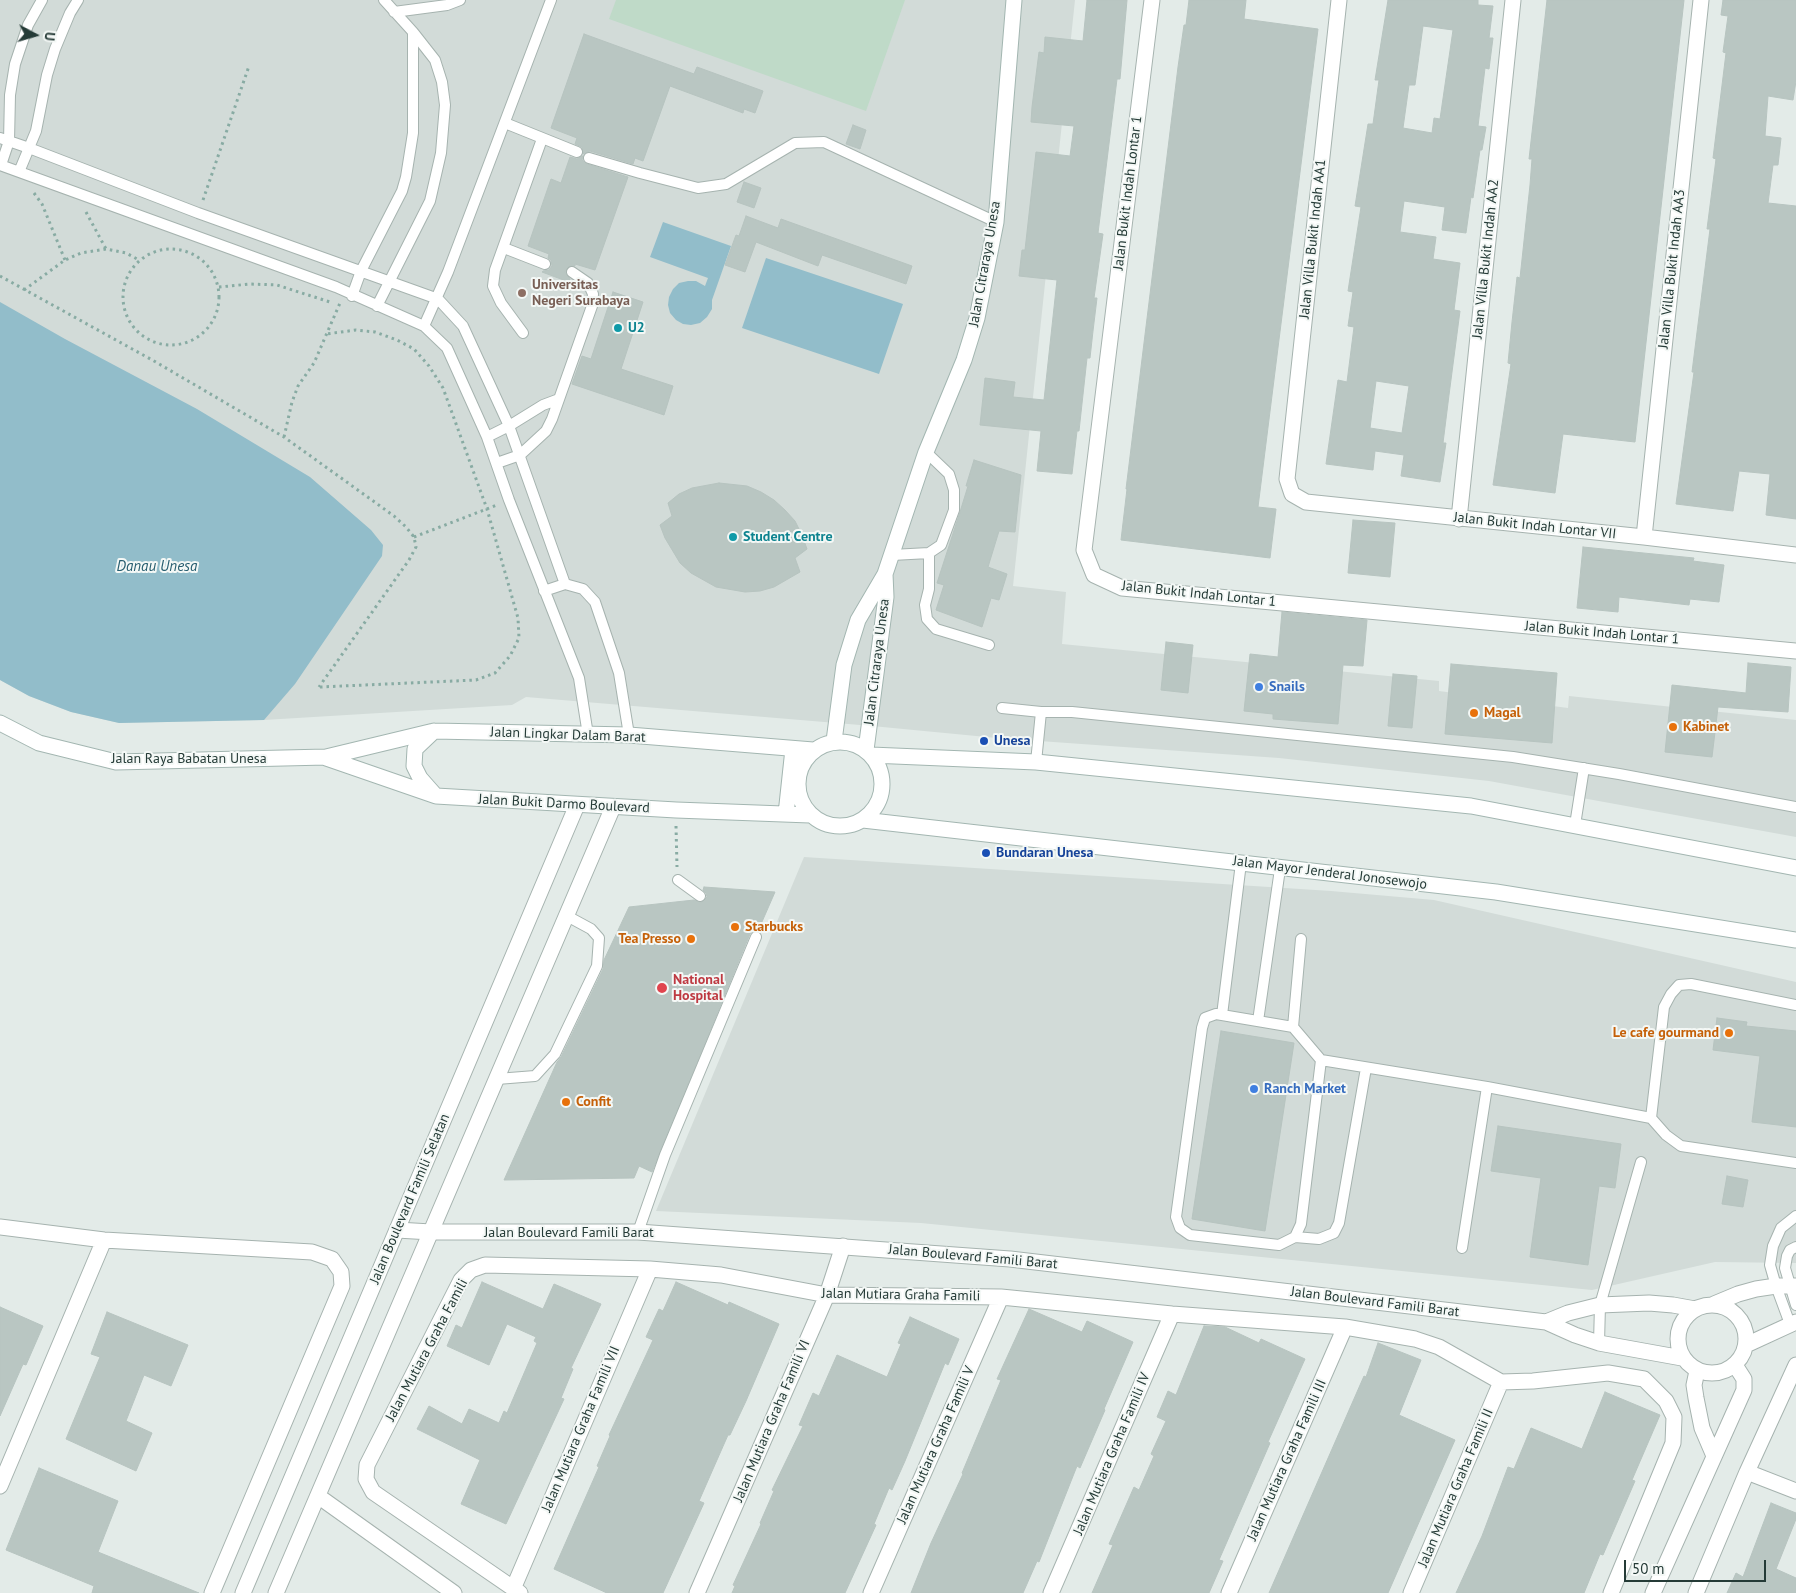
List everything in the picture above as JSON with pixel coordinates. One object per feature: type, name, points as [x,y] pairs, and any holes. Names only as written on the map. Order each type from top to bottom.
[{"type":"street","name":"Jalan Citraraya Unesa","points":[[834,742],[844,665],[858,620],[885,574],[926,452],[964,360],[977,318],[996,222],[1014,0]]},
{"type":"street","name":"Jalan Bukit Indah Lontar 1","points":[[1152,0],[1084,550],[1094,575],[1122,588],[1796,651]]},
{"type":"street","name":"Jalan Villa Bukit Indah AA1","points":[[1288,479],[1339,0]]},
{"type":"street","name":"Jalan Villa Bukit Indah AA2","points":[[1459,519],[1513,0]]},
{"type":"street","name":"Jalan Villa Bukit Indah AA3","points":[[1644,537],[1701,0]]},
{"type":"street","name":"Jalan Bukit Indah Lontar VII","points":[[1288,479],[1292,494],[1306,502],[1644,537],[1796,555]]},
{"type":"street","name":"Jalan Citraraya Unesa","points":[[868,753],[885,606],[885,574]]},
{"type":"street","name":"Jalan Raya Babatan Unesa","points":[[0,723],[40,743],[116,762],[326,758]]},
{"type":"street","points":[[434,731],[415,750],[414,766],[420,778],[436,796]]},
{"type":"street","name":"Jalan Lingkar Dalam Barat","points":[[326,758],[434,731],[628,735],[813,750]]},
{"type":"street","points":[[845,741],[856,744],[868,753],[878,765],[882,789],[879,801],[863,820],[853,825],[830,826],[810,815],[801,803],[797,789],[798,774],[804,761],[813,750],[824,744],[845,741]]},
{"type":"street","points":[[786,814],[793,749]]},
{"type":"street","points":[[868,753],[1036,762],[1471,806],[1796,868]]},
{"type":"street","name":"Jalan Bukit Darmo Boulevard","points":[[326,758],[436,796],[613,807],[810,815]]},
{"type":"street","name":"Jalan Boulevard Famili Selatan","points":[[243,1593],[577,804]]},
{"type":"street","points":[[276,1593],[613,807]]},
{"type":"street","name":"Jalan Mayor Jenderal Jonosewojo","points":[[863,820],[1496,892],[1796,940]]},
{"type":"street","points":[[0,1227],[104,1240],[312,1252],[332,1259],[342,1272],[342,1286],[212,1593]]},
{"type":"street","name":"Jalan Boulevard Famili Barat","points":[[397,1230],[431,1232],[638,1232],[1010,1259],[1546,1322],[1599,1343],[1682,1358]]},
{"type":"street","points":[[0,1486],[104,1240]]},
{"type":"street","name":"Jalan Mutiara Graha Famili VI","points":[[697,1593],[827,1295],[842,1246]]},
{"type":"street","name":"Jalan Mutiara Graha Famili","points":[[516,1591],[373,1492],[366,1479],[367,1465],[461,1280],[471,1270],[485,1265],[650,1269],[720,1275],[827,1295],[1001,1297],[1172,1314],[1345,1327],[1415,1339],[1439,1347],[1501,1382]]},
{"type":"street","name":"Jalan Mutiara Graha Famili VII","points":[[516,1591],[650,1269]]},
{"type":"street","points":[[1714,1304],[1734,1313],[1742,1322],[1746,1333],[1746,1346],[1742,1356],[1735,1365],[1717,1374],[1707,1374],[1689,1366],[1682,1358],[1678,1344],[1678,1330],[1685,1318],[1704,1305],[1714,1304],[1738,1294],[1787,1286]]},
{"type":"street","name":"Jalan Mutiara Graha Famili V","points":[[871,1593],[1001,1297]]},
{"type":"street","name":"Jalan Boulevard Famili Barat","points":[[1546,1322],[1568,1313],[1600,1306],[1649,1303],[1673,1304],[1696,1309]]},
{"type":"street","name":"Jalan Mutiara Graha Famili IV","points":[[1051,1593],[1172,1314]]},
{"type":"street","points":[[1746,1346],[1793,1323]]},
{"type":"street","name":"Jalan Mutiara Graha Famili III","points":[[1229,1593],[1345,1327]]},
{"type":"street","points":[[1654,1593],[1744,1390],[1744,1379],[1735,1365]]},
{"type":"street","points":[[1696,1593],[1746,1472],[1796,1365]]},
{"type":"street","points":[[1698,1371],[1694,1385],[1696,1398],[1702,1428],[1714,1456]]},
{"type":"street","points":[[1501,1382],[1533,1381],[1608,1373],[1644,1380],[1666,1401],[1674,1417],[1673,1443],[1611,1593]]},
{"type":"street","name":"Jalan Mutiara Graha Famili II","points":[[1411,1593],[1501,1382]]},
{"type":"street","points":[[1746,1472],[1796,1491]]},
{"type":"street","points":[[318,1496],[454,1593]]},
{"type":"lane","points":[[42,0],[28,25],[15,64],[0,165],[349,294],[424,326],[447,348],[487,437],[509,500],[579,678],[588,735]]},
{"type":"lane","points":[[19,172],[36,131],[46,75],[55,49],[78,0]]},
{"type":"lane","points":[[377,306],[430,201],[441,152],[445,105],[442,82],[434,60],[413,32],[384,0]]},
{"type":"lane","points":[[394,12],[447,5],[460,0]]},
{"type":"lane","points":[[424,326],[438,299],[551,0]]},
{"type":"lane","points":[[349,294],[402,191],[406,177],[413,133],[413,32]]},
{"type":"lane","points":[[505,123],[576,152]]},
{"type":"lane","points":[[4,139],[198,213],[438,299],[463,326],[509,426],[565,584]]},
{"type":"lane","points":[[523,333],[501,303],[493,286],[495,270],[542,139]]},
{"type":"lane","points":[[589,158],[640,174],[698,188],[726,184],[795,143],[824,142],[996,222]]},
{"type":"lane","points":[[504,248],[546,264]]},
{"type":"lane","points":[[497,463],[520,455],[546,431],[552,419],[592,306],[593,294],[588,283],[572,272]]},
{"type":"lane","points":[[487,437],[543,405],[558,399]]},
{"type":"lane","points":[[892,555],[929,554],[941,545],[954,510],[954,490],[949,474],[926,452]]},
{"type":"lane","points":[[929,554],[927,619],[936,629],[989,645]]},
{"type":"lane","points":[[544,591],[565,584],[583,589],[595,602],[619,673],[628,735]]},
{"type":"lane","points":[[1002,708],[1040,712],[1072,712],[1493,755],[1584,768],[1796,807]]},
{"type":"lane","points":[[1036,762],[1040,712]]},
{"type":"lane","points":[[1575,825],[1584,768]]},
{"type":"lane","points":[[1222,1016],[1241,863]]},
{"type":"lane","points":[[1258,1021],[1280,868]]},
{"type":"lane","points":[[678,880],[700,896]]},
{"type":"lane","points":[[497,1079],[535,1076],[555,1054],[597,966],[599,938],[591,929],[567,916]]},
{"type":"lane","points":[[638,1232],[665,1154],[756,937]]},
{"type":"lane","points":[[1293,1027],[1301,939]]},
{"type":"lane","points":[[1651,1118],[1664,1007],[1670,994],[1679,985],[1691,984],[1796,1005]]},
{"type":"lane","points":[[1366,1068],[1339,1223],[1334,1233],[1319,1239],[1295,1237],[1279,1245],[1190,1235],[1180,1228],[1176,1217],[1202,1028],[1205,1018],[1216,1014],[1293,1027],[1322,1060],[1487,1087],[1651,1118],[1666,1135],[1681,1146],[1796,1163]]},
{"type":"lane","points":[[1295,1237],[1301,1224],[1322,1060]]},
{"type":"lane","points":[[1462,1248],[1487,1087]]},
{"type":"lane","points":[[1599,1343],[1600,1306],[1642,1162]]},
{"type":"lane","points":[[1796,1216],[1781,1228],[1774,1246],[1770,1265],[1787,1286],[1796,1305]]},
{"type":"lane","points":[[1793,1323],[1785,1268],[1790,1250],[1796,1247]]},
{"type":"path","points":[[198,213],[249,66]]},
{"type":"path","points":[[19,172],[42,204],[65,260]]},
{"type":"path","points":[[76,192],[106,249]]},
{"type":"path","points":[[165,248],[179,248],[193,253],[205,262],[214,273],[219,287],[220,302],[216,316],[208,328],[198,338],[184,344],[170,346],[155,343],[143,337],[132,327],[125,314],[122,300],[124,285],[129,272],[139,260],[151,252],[165,248]]},
{"type":"path","points":[[24,290],[65,260],[81,253],[106,249],[126,253],[139,260]]},
{"type":"path","points":[[0,276],[154,361],[284,437],[394,516],[414,537],[416,547],[409,560],[320,687],[476,680],[496,673],[510,656],[519,638],[518,618],[487,509],[443,388],[429,366],[414,349],[397,340],[375,332],[356,330],[326,334]]},
{"type":"path","points":[[219,287],[250,284],[277,285],[339,305]]},
{"type":"path","points":[[284,437],[292,402],[298,386],[314,363],[339,305],[349,294]]},
{"type":"path","points":[[414,537],[509,500]]},
{"type":"path","points":[[676,810],[678,880]]},
{"type":"shaded area","name":"Universitas Negeri Surabaya","points":[[0,0],[1075,0],[1013,586],[1066,592],[1062,644],[1439,681],[1439,691],[1568,708],[1569,696],[1796,720],[1796,837],[1489,781],[1279,758],[997,738],[526,697],[512,705],[264,720],[119,723],[71,712],[29,696],[0,680]]},
{"type":"shaded area","points":[[804,857],[1331,891],[1434,900],[1796,982],[1796,1263],[1715,1262],[1592,1290],[921,1223],[656,1211]]},
{"type":"green space","points":[[616,0],[905,0],[866,111],[609,19]]},
{"type":"water","points":[[663,222],[731,246],[712,300],[712,309],[700,323],[683,324],[670,313],[669,297],[679,283],[696,281],[705,286],[708,278],[650,257]]},
{"type":"water","points":[[766,258],[903,304],[879,374],[742,328]]},
{"type":"water","name":"Danau Unesa","points":[[0,302],[197,409],[310,477],[371,530],[383,545],[382,556],[295,684],[264,720],[119,723],[71,712],[29,696],[0,680]]},
{"type":"building","points":[[1087,0],[1127,0],[1120,79],[1117,79],[1098,233],[1103,234],[1094,298],[1097,298],[1090,358],[1087,358],[1072,474],[1037,471],[1041,431],[980,425],[985,378],[1015,382],[1013,397],[1044,400],[1057,280],[1019,276],[1022,250],[1025,250],[1036,152],[1070,156],[1074,126],[1031,122],[1032,107],[1039,52],[1044,53],[1045,37],[1083,41]]},
{"type":"building","points":[[1189,0],[1246,0],[1244,19],[1318,29],[1258,507],[1276,509],[1270,558],[1121,540],[1178,67]]},
{"type":"building","points":[[1388,0],[1478,0],[1478,5],[1493,6],[1489,38],[1493,38],[1489,69],[1485,68],[1478,126],[1486,127],[1482,150],[1480,150],[1473,198],[1471,197],[1466,233],[1442,230],[1445,207],[1404,201],[1400,232],[1436,237],[1433,259],[1460,263],[1454,310],[1460,311],[1443,443],[1446,443],[1440,482],[1401,476],[1404,455],[1375,451],[1373,470],[1326,464],[1338,380],[1347,382],[1354,327],[1348,326],[1353,292],[1348,291],[1361,207],[1355,206],[1368,124],[1373,124],[1379,80],[1375,80]],"holes":[[[1423,26],[1453,30],[1440,119],[1434,118],[1432,133],[1403,128],[1409,85],[1415,85]],[[1376,381],[1409,386],[1402,433],[1370,428]]]},
{"type":"building","points":[[1547,0],[1684,0],[1635,442],[1563,434],[1555,493],[1493,485],[1511,364],[1508,363],[1512,322],[1517,277],[1520,278],[1532,159],[1529,159]]},
{"type":"building","points":[[1723,0],[1796,0],[1796,81],[1793,100],[1768,96],[1765,136],[1781,138],[1778,165],[1773,165],[1768,203],[1796,206],[1796,519],[1766,515],[1770,474],[1739,471],[1733,511],[1676,504],[1694,372],[1692,372],[1710,229],[1707,229],[1716,159],[1713,158],[1726,53],[1723,52],[1728,16],[1721,15]]},
{"type":"building","points":[[584,34],[694,74],[697,67],[763,91],[755,113],[744,109],[743,113],[670,86],[643,161],[635,158],[633,164],[590,151],[583,154],[582,147],[575,144],[577,138],[551,128]]},
{"type":"building","points":[[853,125],[866,130],[860,149],[846,144]]},
{"type":"building","points":[[583,156],[582,160],[587,164],[628,177],[595,270],[575,264],[575,266],[570,266],[565,272],[570,279],[569,282],[542,272],[549,270],[552,266],[551,260],[548,258],[549,254],[528,246],[551,179],[561,183],[570,157],[577,159]]},
{"type":"building","points":[[744,182],[761,188],[754,208],[737,202]]},
{"type":"building","points":[[746,216],[778,228],[781,219],[912,266],[906,284],[822,255],[818,266],[756,242],[745,272],[725,265],[736,235],[739,236]]},
{"type":"building","name":"U2","points":[[613,292],[643,302],[621,369],[673,386],[664,415],[572,384],[582,356],[591,359]]},
{"type":"building","points":[[974,460],[1021,475],[1015,532],[999,531],[988,567],[1007,574],[999,600],[991,598],[982,627],[936,610],[944,585],[937,583],[968,486],[966,486]]},
{"type":"building","name":"Student Centre","points":[[719,483],[747,486],[774,500],[785,510],[795,521],[807,549],[795,558],[800,572],[774,587],[760,591],[745,592],[716,587],[691,573],[680,563],[665,538],[660,525],[672,516],[668,503],[679,494],[692,488]]},
{"type":"building","points":[[1353,520],[1395,523],[1390,577],[1348,573]]},
{"type":"building","points":[[1583,547],[1694,558],[1693,561],[1724,565],[1719,602],[1690,599],[1689,605],[1619,597],[1618,612],[1577,608]]},
{"type":"building","points":[[1282,612],[1367,620],[1363,666],[1343,665],[1338,724],[1273,719],[1273,714],[1244,711],[1250,654],[1278,657]]},
{"type":"building","points":[[1166,642],[1193,645],[1188,693],[1161,690]]},
{"type":"building","points":[[1748,663],[1791,667],[1788,712],[1718,707],[1712,757],[1665,752],[1672,685],[1746,693]]},
{"type":"building","points":[[1451,664],[1557,673],[1552,743],[1445,734]]},
{"type":"building","points":[[1393,674],[1417,676],[1412,728],[1388,726]]},
{"type":"building","name":"National Hospital","points":[[704,887],[775,892],[758,931],[752,931],[750,934],[652,1172],[639,1166],[634,1178],[504,1180],[557,1062],[603,969],[604,960],[629,907],[694,900],[702,902],[707,897],[703,890]]},
{"type":"building","points":[[1717,1018],[1747,1022],[1746,1026],[1796,1031],[1796,1127],[1752,1122],[1760,1056],[1713,1050]]},
{"type":"building","points":[[1221,1031],[1294,1043],[1265,1231],[1192,1219]]},
{"type":"building","points":[[1498,1126],[1621,1144],[1615,1188],[1599,1186],[1588,1265],[1530,1257],[1541,1178],[1491,1171]]},
{"type":"building","points":[[1727,1176],[1748,1180],[1743,1207],[1722,1204]]},
{"type":"building","points":[[482,1282],[543,1309],[554,1284],[601,1304],[571,1368],[573,1369],[561,1398],[564,1399],[506,1524],[461,1504],[480,1460],[417,1429],[429,1406],[462,1424],[469,1409],[499,1423],[504,1411],[507,1413],[537,1343],[534,1341],[536,1337],[507,1324],[489,1365],[447,1346],[456,1325],[462,1328]]},
{"type":"building","points":[[676,1282],[728,1305],[729,1302],[779,1324],[746,1401],[730,1435],[728,1435],[699,1501],[704,1503],[663,1593],[607,1593],[554,1569],[599,1467],[597,1466],[609,1435],[653,1340],[646,1337],[659,1309],[663,1311]]},
{"type":"building","points":[[0,1307],[43,1326],[26,1365],[23,1364],[0,1416]]},
{"type":"building","points":[[1029,1309],[1082,1332],[1087,1321],[1133,1342],[1080,1468],[1077,1466],[1039,1562],[1037,1561],[1023,1593],[911,1593],[931,1543],[963,1474],[1001,1380],[997,1379]]},
{"type":"building","points":[[107,1312],[188,1345],[171,1386],[144,1375],[126,1421],[152,1433],[136,1471],[66,1439],[100,1357],[91,1354]]},
{"type":"building","points":[[910,1317],[959,1339],[948,1365],[945,1363],[905,1461],[892,1490],[889,1488],[874,1524],[876,1525],[845,1593],[732,1593],[735,1586],[733,1585],[774,1491],[772,1490],[803,1426],[799,1425],[813,1393],[819,1396],[837,1355],[887,1377],[901,1344],[898,1343]]},
{"type":"building","points":[[1204,1326],[1225,1327],[1259,1343],[1261,1339],[1305,1359],[1219,1560],[1223,1561],[1209,1593],[1092,1593],[1113,1545],[1109,1544],[1134,1487],[1139,1490],[1154,1456],[1151,1454],[1166,1421],[1157,1417],[1168,1391],[1176,1395]]},
{"type":"building","points":[[1378,1343],[1421,1360],[1399,1415],[1455,1440],[1388,1593],[1269,1593],[1364,1376],[1366,1377]]},
{"type":"building","points":[[1605,1392],[1660,1415],[1632,1480],[1635,1481],[1603,1555],[1600,1554],[1584,1593],[1456,1593],[1482,1536],[1508,1467],[1514,1469],[1531,1428],[1582,1449]]},
{"type":"building","points":[[39,1468],[118,1501],[98,1552],[199,1593],[92,1593],[94,1586],[6,1550]]},
{"type":"building","points":[[1771,1503],[1796,1513],[1796,1519],[1776,1569],[1796,1578],[1796,1593],[1727,1593],[1736,1573],[1743,1577]]},
{"type":"place","name":"Universitas Negeri Surabaya","points":[[522,293]]},
{"type":"place","name":"U2","points":[[618,328]]},
{"type":"place","name":"Student Centre","points":[[733,537]]},
{"type":"place","name":"Snails","points":[[1259,687]]},
{"type":"place","name":"Magal","points":[[1474,713]]},
{"type":"place","name":"Kabinet","points":[[1673,727]]},
{"type":"place","name":"Unesa","points":[[984,741]]},
{"type":"place","name":"Bundaran Unesa","points":[[986,853]]},
{"type":"place","name":"Starbucks","points":[[735,927]]},
{"type":"place","name":"Tea Presso","points":[[691,939]]},
{"type":"place","name":"National Hospital","points":[[662,988]]},
{"type":"place","name":"Le cafe gourmand","points":[[1729,1033]]},
{"type":"place","name":"Ranch Market","points":[[1254,1089]]},
{"type":"place","name":"Confit","points":[[566,1102]]}]
